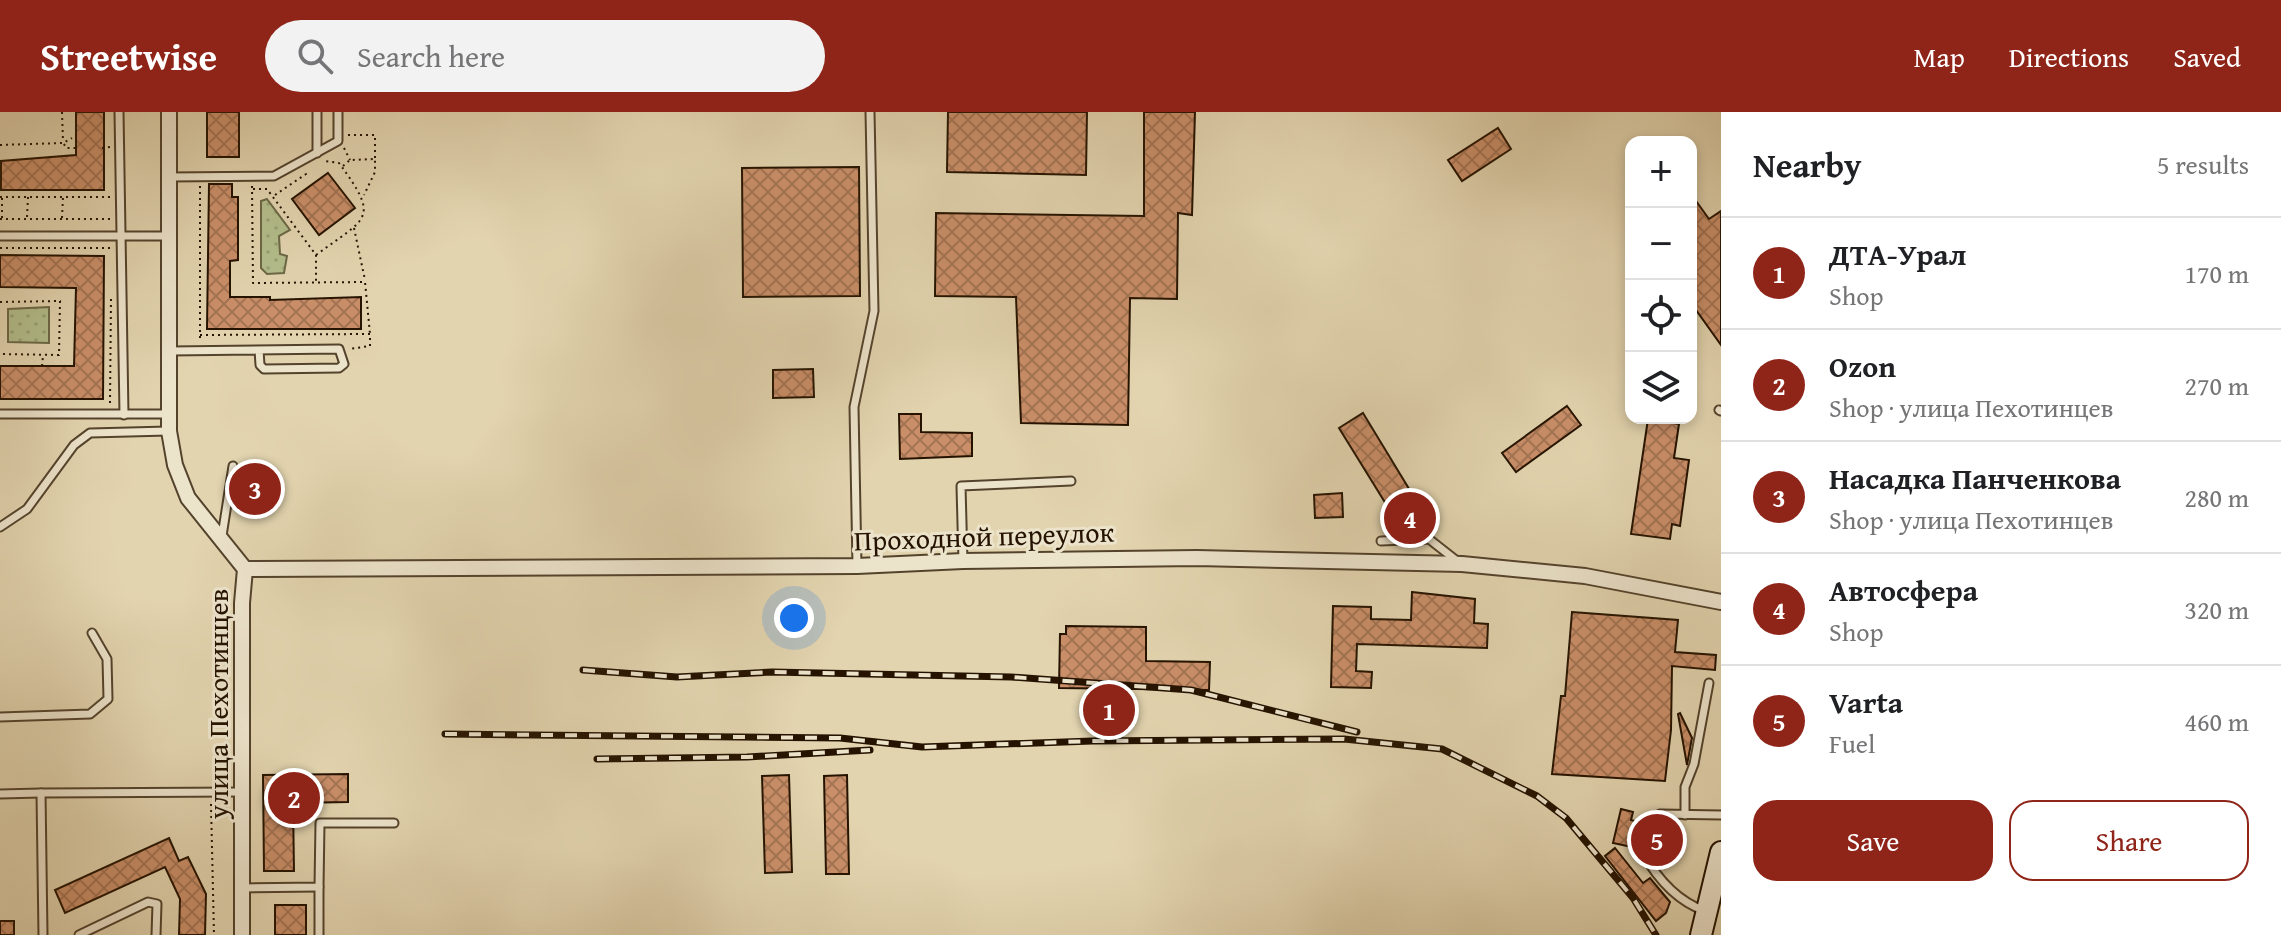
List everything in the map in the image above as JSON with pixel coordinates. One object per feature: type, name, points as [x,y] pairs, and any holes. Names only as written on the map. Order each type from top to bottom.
[{"type":"main road","points":[[1701,935],[1721,852]]},
{"type":"street","name":"улица Пехотинцев","points":[[169,112],[169,431],[175,465],[188,498],[222,536],[245,569],[242,603],[242,935]]},
{"type":"street","name":"Проходной переулок","points":[[245,569],[857,566],[963,561],[1197,558],[1462,564],[1585,576],[1721,602]]},
{"type":"lane","points":[[119,112],[124,415]]},
{"type":"lane","points":[[317,112],[317,153]]},
{"type":"lane","points":[[169,177],[279,175],[338,138],[338,112]]},
{"type":"lane","points":[[857,566],[854,407],[874,311],[870,112]]},
{"type":"lane","points":[[0,236],[169,236]]},
{"type":"lane","points":[[170,351],[339,349],[344,364],[339,368],[279,369],[260,365],[259,350]]},
{"type":"lane","points":[[0,414],[170,414]]},
{"type":"lane","points":[[0,527],[27,509],[74,445],[90,433],[169,431]]},
{"type":"lane","points":[[222,536],[233,466]]},
{"type":"lane","points":[[963,561],[961,486],[1071,481]]},
{"type":"lane","points":[[1381,541],[1429,539],[1462,564]]},
{"type":"lane","points":[[0,717],[90,714],[100,709],[108,699],[107,659],[92,633]]},
{"type":"lane","points":[[1685,815],[1685,787],[1694,764],[1709,683]]},
{"type":"lane","points":[[0,794],[243,792]]},
{"type":"lane","points":[[41,793],[43,935]]},
{"type":"lane","points":[[1706,911],[1693,907],[1657,878],[1643,853],[1649,821],[1660,814],[1721,815]]},
{"type":"lane","points":[[319,935],[320,823],[394,823]]},
{"type":"lane","points":[[242,888],[319,887]]},
{"type":"lane","points":[[79,935],[148,902],[157,904],[156,935]]},
{"type":"path","points":[[62,112],[63,143],[67,155]]},
{"type":"path","points":[[350,160],[338,138],[375,135],[375,172],[364,196]]},
{"type":"path","points":[[0,145],[63,143],[72,138]]},
{"type":"path","points":[[102,148],[111,147]]},
{"type":"path","points":[[66,148],[76,148]]},
{"type":"path","points":[[307,159],[339,163],[364,196],[366,211],[361,222],[316,255]]},
{"type":"path","points":[[342,167],[350,160],[375,159]]},
{"type":"path","points":[[273,197],[306,174],[298,163]]},
{"type":"path","points":[[252,176],[253,283],[365,282]]},
{"type":"path","points":[[200,177],[200,350]]},
{"type":"path","points":[[252,189],[267,189],[316,255],[315,282]]},
{"type":"path","points":[[111,197],[1,197],[1,219],[111,219]]},
{"type":"path","points":[[27,219],[28,197]]},
{"type":"path","points":[[62,219],[63,197]]},
{"type":"path","points":[[339,349],[370,346],[365,282],[354,227]]},
{"type":"path","points":[[0,248],[111,248]]},
{"type":"path","points":[[0,302],[60,301],[59,355],[0,354]]},
{"type":"path","points":[[200,335],[370,334]]},
{"type":"path","points":[[42,366],[43,354]]},
{"type":"path","points":[[211,792],[214,935]]},
{"type":"green space","points":[[267,199],[290,230],[279,236],[280,254],[287,256],[284,273],[267,274],[261,268],[261,201]]},
{"type":"green space","points":[[49,307],[49,343],[8,342],[8,309]]},
{"type":"building","points":[[76,112],[104,112],[104,190],[1,190],[1,161],[76,155]]},
{"type":"building","points":[[207,112],[239,112],[239,157],[207,157]]},
{"type":"building","points":[[948,112],[1087,112],[1086,175],[947,172]]},
{"type":"building","points":[[1144,112],[1195,112],[1192,215],[1178,213],[1177,299],[1130,298],[1128,425],[1021,423],[1016,297],[935,296],[936,213],[1144,216]]},
{"type":"building","points":[[1498,128],[1511,149],[1462,181],[1448,160]]},
{"type":"building","points":[[859,167],[860,296],[743,297],[742,168]]},
{"type":"building","points":[[328,173],[355,208],[319,235],[292,199]]},
{"type":"building","points":[[209,184],[232,184],[232,197],[238,197],[238,260],[230,261],[230,297],[270,297],[270,300],[361,297],[361,329],[207,329]]},
{"type":"building","points":[[1697,202],[1709,219],[1721,211],[1721,345],[1697,311]]},
{"type":"building","points":[[0,255],[104,256],[103,399],[0,399],[0,366],[74,366],[76,288],[0,287]]},
{"type":"building","points":[[813,369],[814,397],[773,398],[773,370]]},
{"type":"building","points":[[1567,406],[1581,425],[1516,472],[1502,453]]},
{"type":"building","points":[[1363,413],[1417,502],[1394,517],[1339,428]]},
{"type":"building","points":[[899,414],[921,414],[921,432],[972,433],[972,456],[900,459]]},
{"type":"building","points":[[1647,424],[1679,424],[1674,458],[1689,460],[1680,526],[1672,524],[1670,539],[1631,534]]},
{"type":"building","points":[[1342,493],[1343,517],[1315,518],[1314,495]]},
{"type":"building","points":[[1412,592],[1475,599],[1474,623],[1488,624],[1487,648],[1357,644],[1356,671],[1372,672],[1371,688],[1331,687],[1333,606],[1371,607],[1371,619],[1411,620]]},
{"type":"building","points":[[1572,612],[1678,620],[1675,652],[1716,655],[1715,670],[1672,666],[1671,730],[1665,781],[1552,774],[1561,696],[1565,696]]},
{"type":"building","points":[[1066,626],[1146,627],[1146,661],[1210,662],[1209,690],[1059,688],[1060,634],[1066,634]]},
{"type":"building","points":[[1678,714],[1692,738],[1687,765]]},
{"type":"building","points":[[348,774],[348,802],[293,803],[294,871],[264,871],[263,775]]},
{"type":"building","points":[[789,775],[792,872],[765,873],[762,776]]},
{"type":"building","points":[[847,775],[849,874],[826,874],[824,776]]},
{"type":"building","points":[[1621,809],[1633,812],[1631,820],[1642,823],[1637,848],[1613,843]]},
{"type":"building","points":[[1654,827],[1665,830],[1658,853],[1650,851]]},
{"type":"building","points":[[169,838],[179,861],[188,857],[206,894],[205,935],[179,935],[180,899],[165,867],[65,913],[55,890]]},
{"type":"building","points":[[1615,848],[1643,883],[1650,878],[1670,902],[1666,913],[1656,921],[1605,856]]},
{"type":"building","points":[[275,905],[306,905],[306,935],[275,935]]},
{"type":"building","points":[[0,921],[14,921],[14,935],[0,935]]},
{"type":"railway","points":[[583,670],[677,677],[772,672],[1011,677],[1191,690],[1357,732]]},
{"type":"railway","points":[[445,734],[840,738],[922,747],[1092,741],[1344,739],[1442,749],[1537,796],[1566,818],[1633,898],[1656,935]]},
{"type":"railway","points":[[597,759],[747,757],[870,750]]},
{"type":"place","name":"Насадка Панченкова","points":[[255,489]]},
{"type":"place","name":"Автосфера","points":[[1410,518]]},
{"type":"place","name":"ДТА-Урал","points":[[1109,710]]},
{"type":"place","name":"Ozon","points":[[294,798]]},
{"type":"place","name":"Varta","points":[[1657,840]]}]
